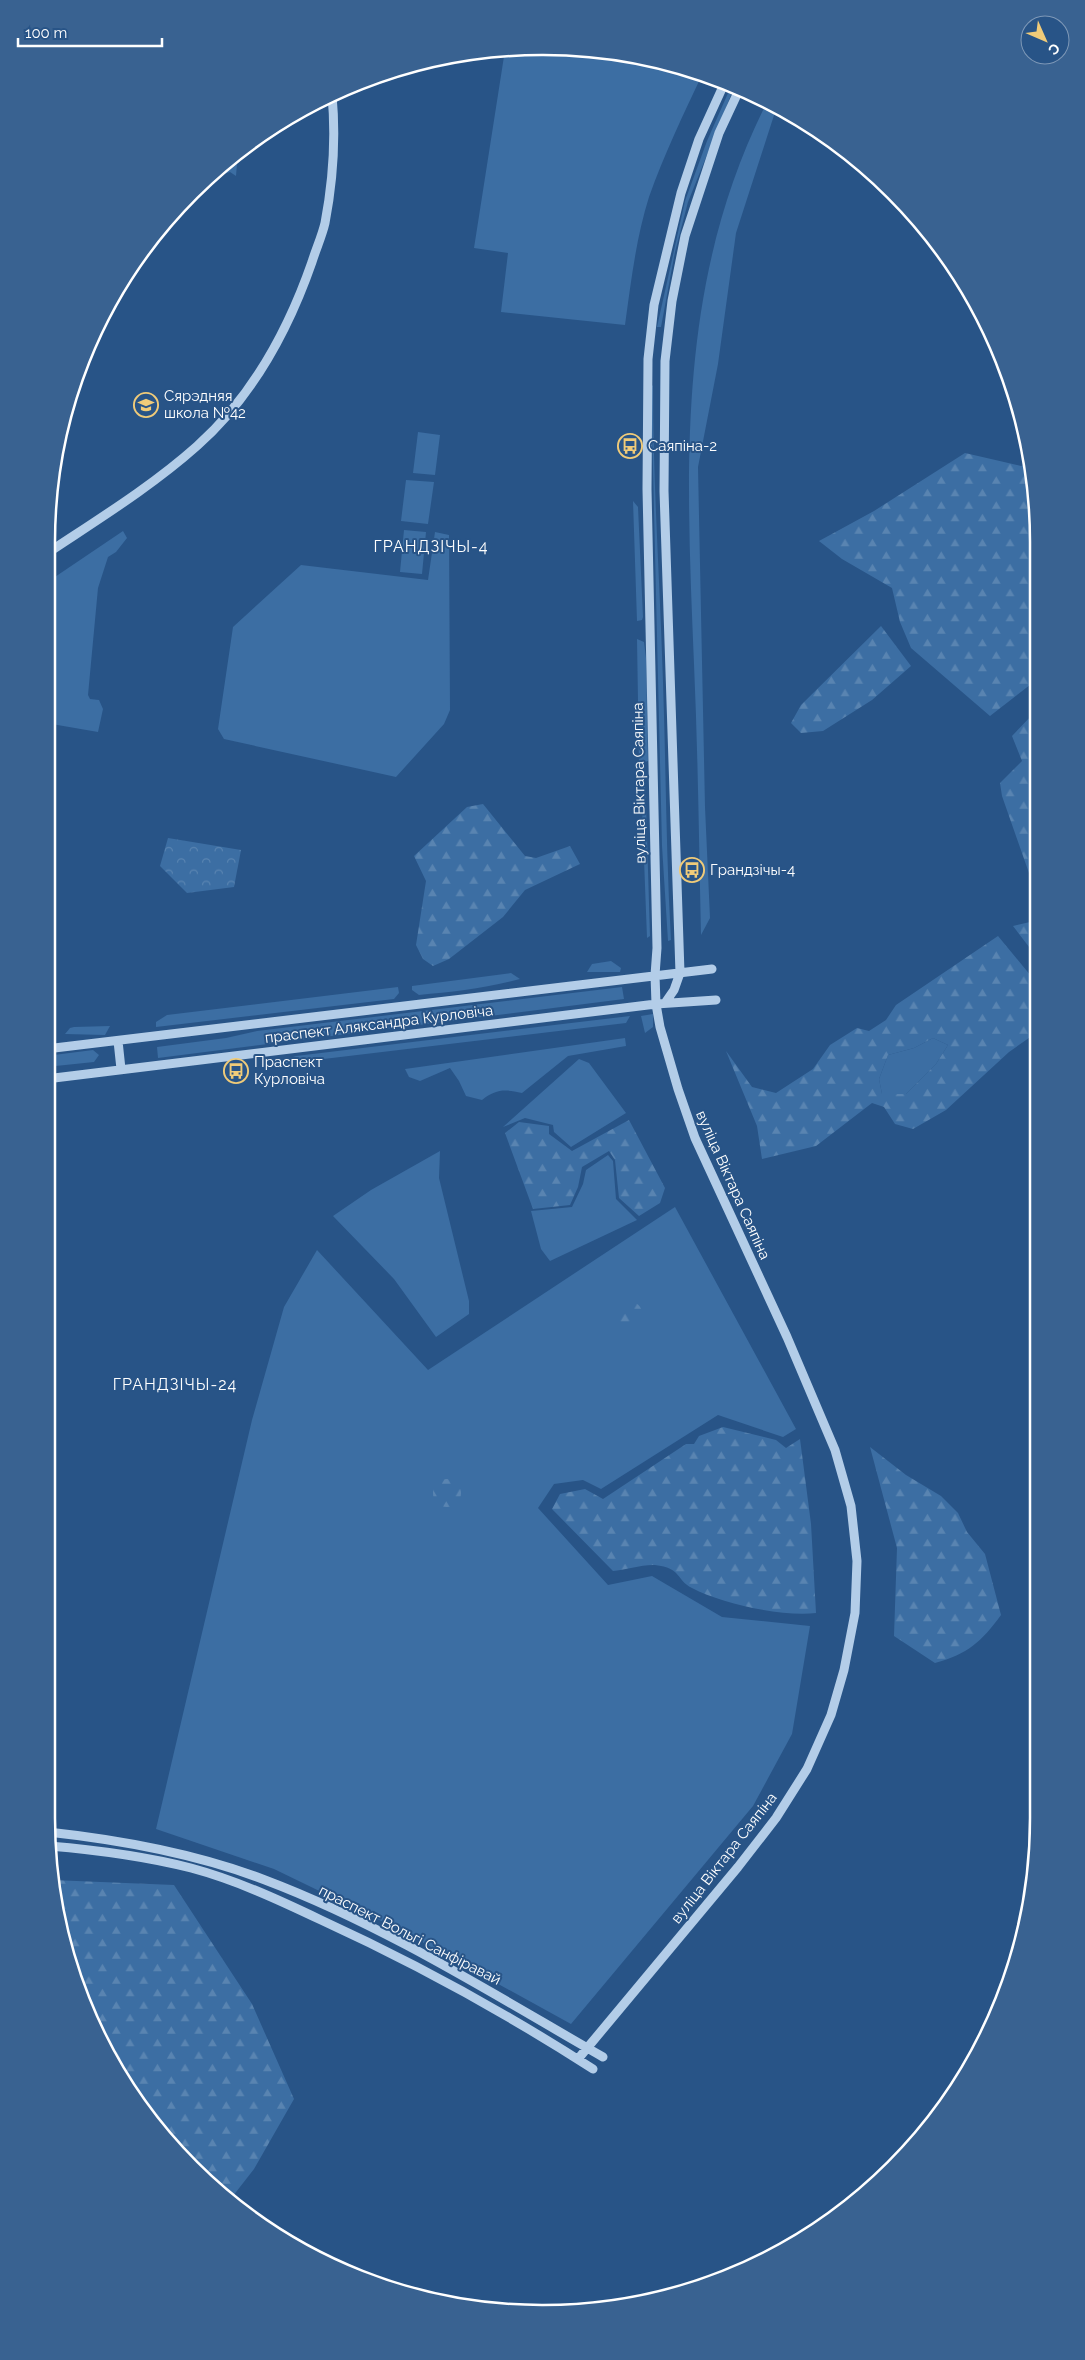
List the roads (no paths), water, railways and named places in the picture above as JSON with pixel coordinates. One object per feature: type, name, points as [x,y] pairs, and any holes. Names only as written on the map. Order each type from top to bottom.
[{"type":"street","name":"вуліца Віктара Саяпіна","points":[[578,2059],[738,1867],[776,1818],[807,1769],[831,1715],[844,1670],[855,1613],[857,1561],[851,1506],[835,1450],[791,1345],[695,1138],[678,1089],[655,975],[657,948],[647,489],[648,359],[654,305],[681,193],[699,139],[722,89]]},
{"type":"street","points":[[660,1004],[674,990],[680,972],[664,492],[665,361],[672,301],[685,236],[719,133],[737,95]]},
{"type":"street","points":[[55,548],[159,478],[191,451],[230,413],[256,379],[284,330],[303,286],[325,225],[334,164],[332,103]]},
{"type":"street","points":[[648,359],[665,361]]},
{"type":"street","name":"праспект Аляксандра Курловіча","points":[[55,1048],[712,969]]},
{"type":"street","name":"праспект Аляксандра Курловіча","points":[[55,1078],[660,1004],[716,1000]]},
{"type":"street","points":[[118,1041],[121,1070]]},
{"type":"street","name":"праспект Вольгі Санфіравай","points":[[55,1833],[118,1840],[204,1860],[265,1880],[362,1923],[490,1990],[603,2057]]},
{"type":"street","name":"праспект Вольгі Санфіравай","points":[[56,1847],[115,1852],[192,1868],[268,1895],[357,1936],[490,2006],[593,2068]]},
{"type":"street","points":[[192,1868],[206,1869],[208,1865],[204,1860]]},
{"type":"place","name":"Сярэдняя школа №42","points":[[146,405]]},
{"type":"place","name":"Саяпіна-2","points":[[630,446]]},
{"type":"place","name":"Грандзічы-4","points":[[692,870]]},
{"type":"place","name":"Праспект Курловіча","points":[[236,1071]]},
{"type":"district","name":"ГРАНДЗІЧЫ-4","points":[[431,546]]},
{"type":"district","name":"ГРАНДЗІЧЫ-24","points":[[175,1384]]}]
